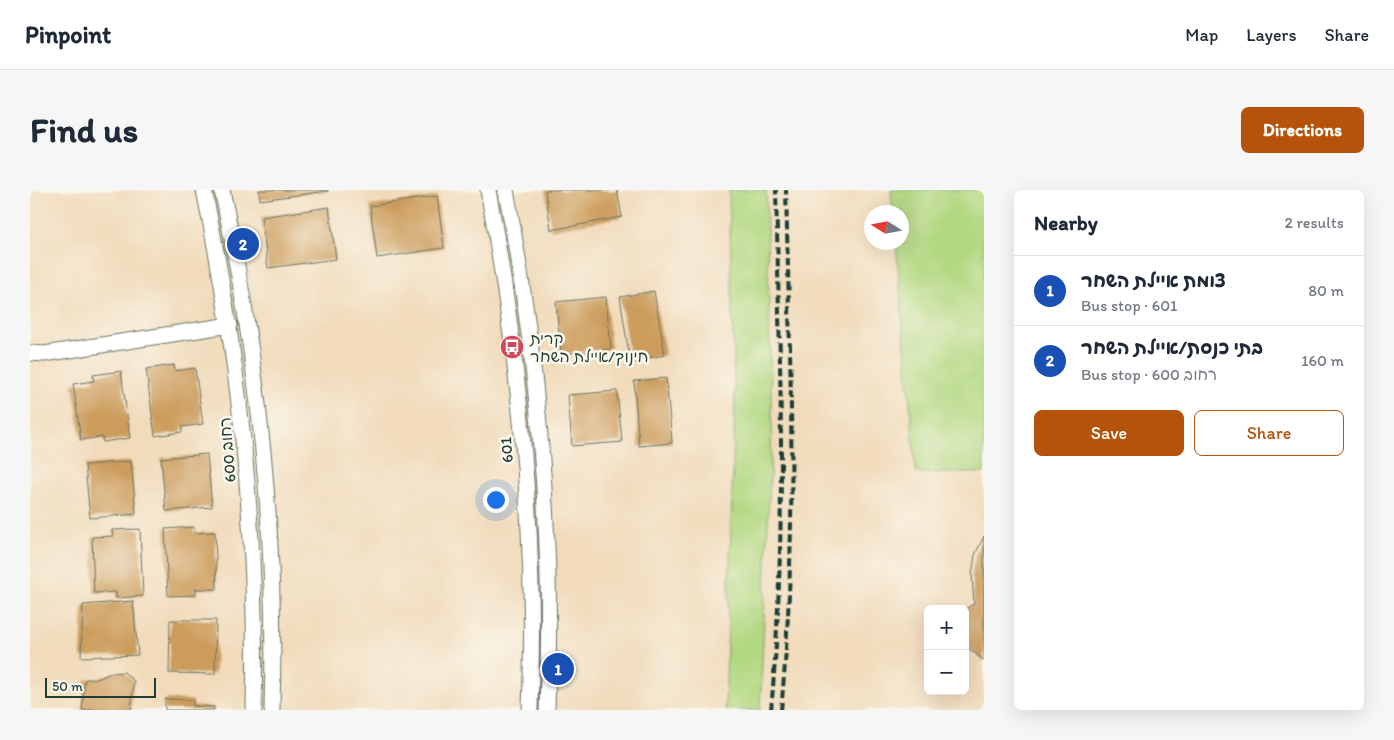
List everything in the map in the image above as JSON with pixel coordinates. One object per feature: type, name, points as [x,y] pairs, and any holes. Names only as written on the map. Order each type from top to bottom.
[{"type":"street","name":"רחוב 600","points":[[204,190],[230,325],[244,431],[255,629],[254,710]]},
{"type":"street","points":[[222,190],[248,324],[262,429],[271,572],[272,710]]},
{"type":"street","name":"601","points":[[488,190],[503,271],[522,431],[532,587],[530,710]]},
{"type":"street","points":[[506,190],[521,268],[540,429],[549,586],[547,710]]},
{"type":"street","points":[[30,363],[37,354],[230,325]]},
{"type":"green space","points":[[729,190],[766,190],[772,429],[760,710],[725,710],[735,406]]},
{"type":"green space","points":[[891,190],[984,190],[984,473],[916,473],[897,250],[909,250],[909,205],[892,205]]},
{"type":"building","points":[[259,190],[328,190],[328,191],[260,200]]},
{"type":"building","points":[[545,190],[617,190],[622,217],[551,230]]},
{"type":"building","points":[[437,196],[444,248],[377,258],[370,206]]},
{"type":"building","points":[[329,207],[336,259],[268,268],[261,217]]},
{"type":"building","points":[[654,291],[665,355],[630,361],[620,297]]},
{"type":"building","points":[[606,297],[611,349],[561,354],[556,302]]},
{"type":"building","points":[[174,365],[175,371],[195,368],[203,424],[182,427],[182,432],[155,436],[146,369]]},
{"type":"building","points":[[121,371],[130,438],[103,442],[102,437],[81,440],[73,384],[94,381],[93,375]]},
{"type":"building","points":[[666,378],[672,443],[639,446],[634,381]]},
{"type":"building","points":[[617,391],[622,442],[572,446],[568,395]]},
{"type":"building","points":[[207,454],[212,507],[166,511],[161,458]]},
{"type":"building","points":[[131,461],[136,514],[90,518],[85,465]]},
{"type":"building","points":[[194,527],[194,533],[215,532],[217,589],[196,589],[196,595],[168,596],[165,529]]},
{"type":"building","points":[[140,529],[143,596],[116,598],[116,592],[94,593],[92,537],[113,536],[112,530]]},
{"type":"building","points":[[984,536],[984,661],[969,648],[969,607],[974,604],[972,575],[975,555]]},
{"type":"building","points":[[133,601],[138,655],[81,657],[83,605]]},
{"type":"building","points":[[170,620],[216,620],[215,674],[169,673]]},
{"type":"building","points":[[124,672],[134,681],[131,710],[82,710],[85,679],[97,679],[111,673]]},
{"type":"building","points":[[165,699],[193,700],[193,706],[214,707],[214,710],[165,710]]},
{"type":"railway","points":[[771,710],[776,645],[781,515],[776,190]]},
{"type":"railway","points":[[781,710],[790,580],[791,515],[791,385],[786,190]]},
{"type":"place","name":"בתי כנסת/איילת השחר","points":[[243,244]]},
{"type":"place","name":"קרית חינוך/איילת השחר","points":[[512,347]]},
{"type":"place","name":"צומת איילת השחר","points":[[558,669]]}]
